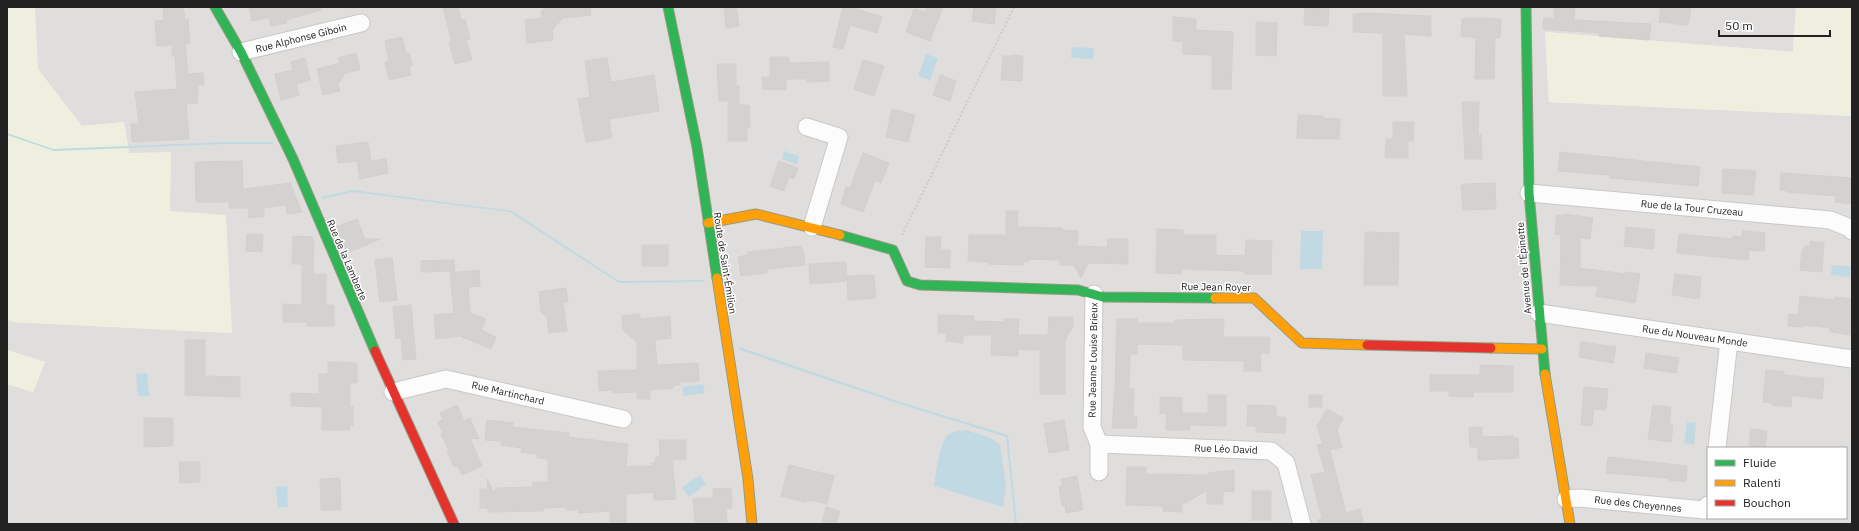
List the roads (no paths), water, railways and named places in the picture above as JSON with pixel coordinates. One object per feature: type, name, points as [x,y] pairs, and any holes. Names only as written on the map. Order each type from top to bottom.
[{"type":"street","name":"Rue de la Lamberte","points":[[215,7],[241,52],[293,159],[392,392],[454,524]]},
{"type":"street","name":"Route de Saint-Émilion","points":[[668,7],[691,113],[748,479],[752,524]]},
{"type":"street","name":"Avenue de l'Épinette","points":[[1526,7],[1529,193],[1542,349],[1570,524]]},
{"type":"street","name":"Rue Alphonse Giboin","points":[[241,52],[361,23]]},
{"type":"street","points":[[708,223],[756,214],[812,227],[839,136],[807,126]]},
{"type":"street","name":"Rue de la Tour Cruzeau","points":[[1529,193],[1830,220],[1850,228],[1852,231]]},
{"type":"street","name":"Rue Jean Royer","points":[[812,227],[893,250],[907,281],[920,285],[1078,290],[1103,297],[1254,298],[1302,343],[1542,349]]},
{"type":"street","name":"Rue Jeanne Louise Brieux","points":[[1094,294],[1092,427],[1099,444],[1099,472]]},
{"type":"street","name":"Rue du Nouveau Monde","points":[[1539,313],[1852,359]]},
{"type":"street","points":[[1717,447],[1729,341]]},
{"type":"street","name":"Rue Martinchard","points":[[392,392],[446,379],[623,419]]},
{"type":"street","name":"Rue Léo David","points":[[1099,444],[1270,451],[1286,463],[1302,524]]},
{"type":"street","name":"Rue des Cheyennes","points":[[1566,500],[1579,498],[1704,510],[1707,506]]},
{"type":"water","points":[[1072,47],[1094,48],[1093,59],[1071,58]]},
{"type":"water","points":[[926,54],[938,58],[930,80],[918,76]]},
{"type":"water","points":[[7,133],[53,149],[228,142],[273,142],[273,144],[224,144],[54,151],[7,135]]},
{"type":"water","points":[[784,151],[799,156],[797,164],[782,159]]},
{"type":"water","points":[[353,190],[512,211],[619,281],[704,280],[704,282],[619,283],[510,212],[353,192],[322,199],[321,197]]},
{"type":"water","points":[[1301,231],[1323,231],[1322,269],[1300,269]]},
{"type":"water","points":[[1832,265],[1851,267],[1850,277],[1831,275]]},
{"type":"water","points":[[739,347],[897,401],[1008,435],[1017,524],[1015,524],[1006,437],[900,404],[740,350]]},
{"type":"water","points":[[147,373],[149,396],[138,396],[136,374]]},
{"type":"water","points":[[703,384],[705,393],[684,396],[682,387]]},
{"type":"water","points":[[1687,422],[1696,423],[1694,445],[1684,443]]},
{"type":"water","points":[[966,430],[991,438],[1000,445],[1006,485],[1003,507],[934,486],[940,454],[946,437],[952,432]]},
{"type":"water","points":[[700,475],[706,484],[689,497],[682,487]]},
{"type":"water","points":[[287,486],[288,507],[278,508],[276,487]]}]
